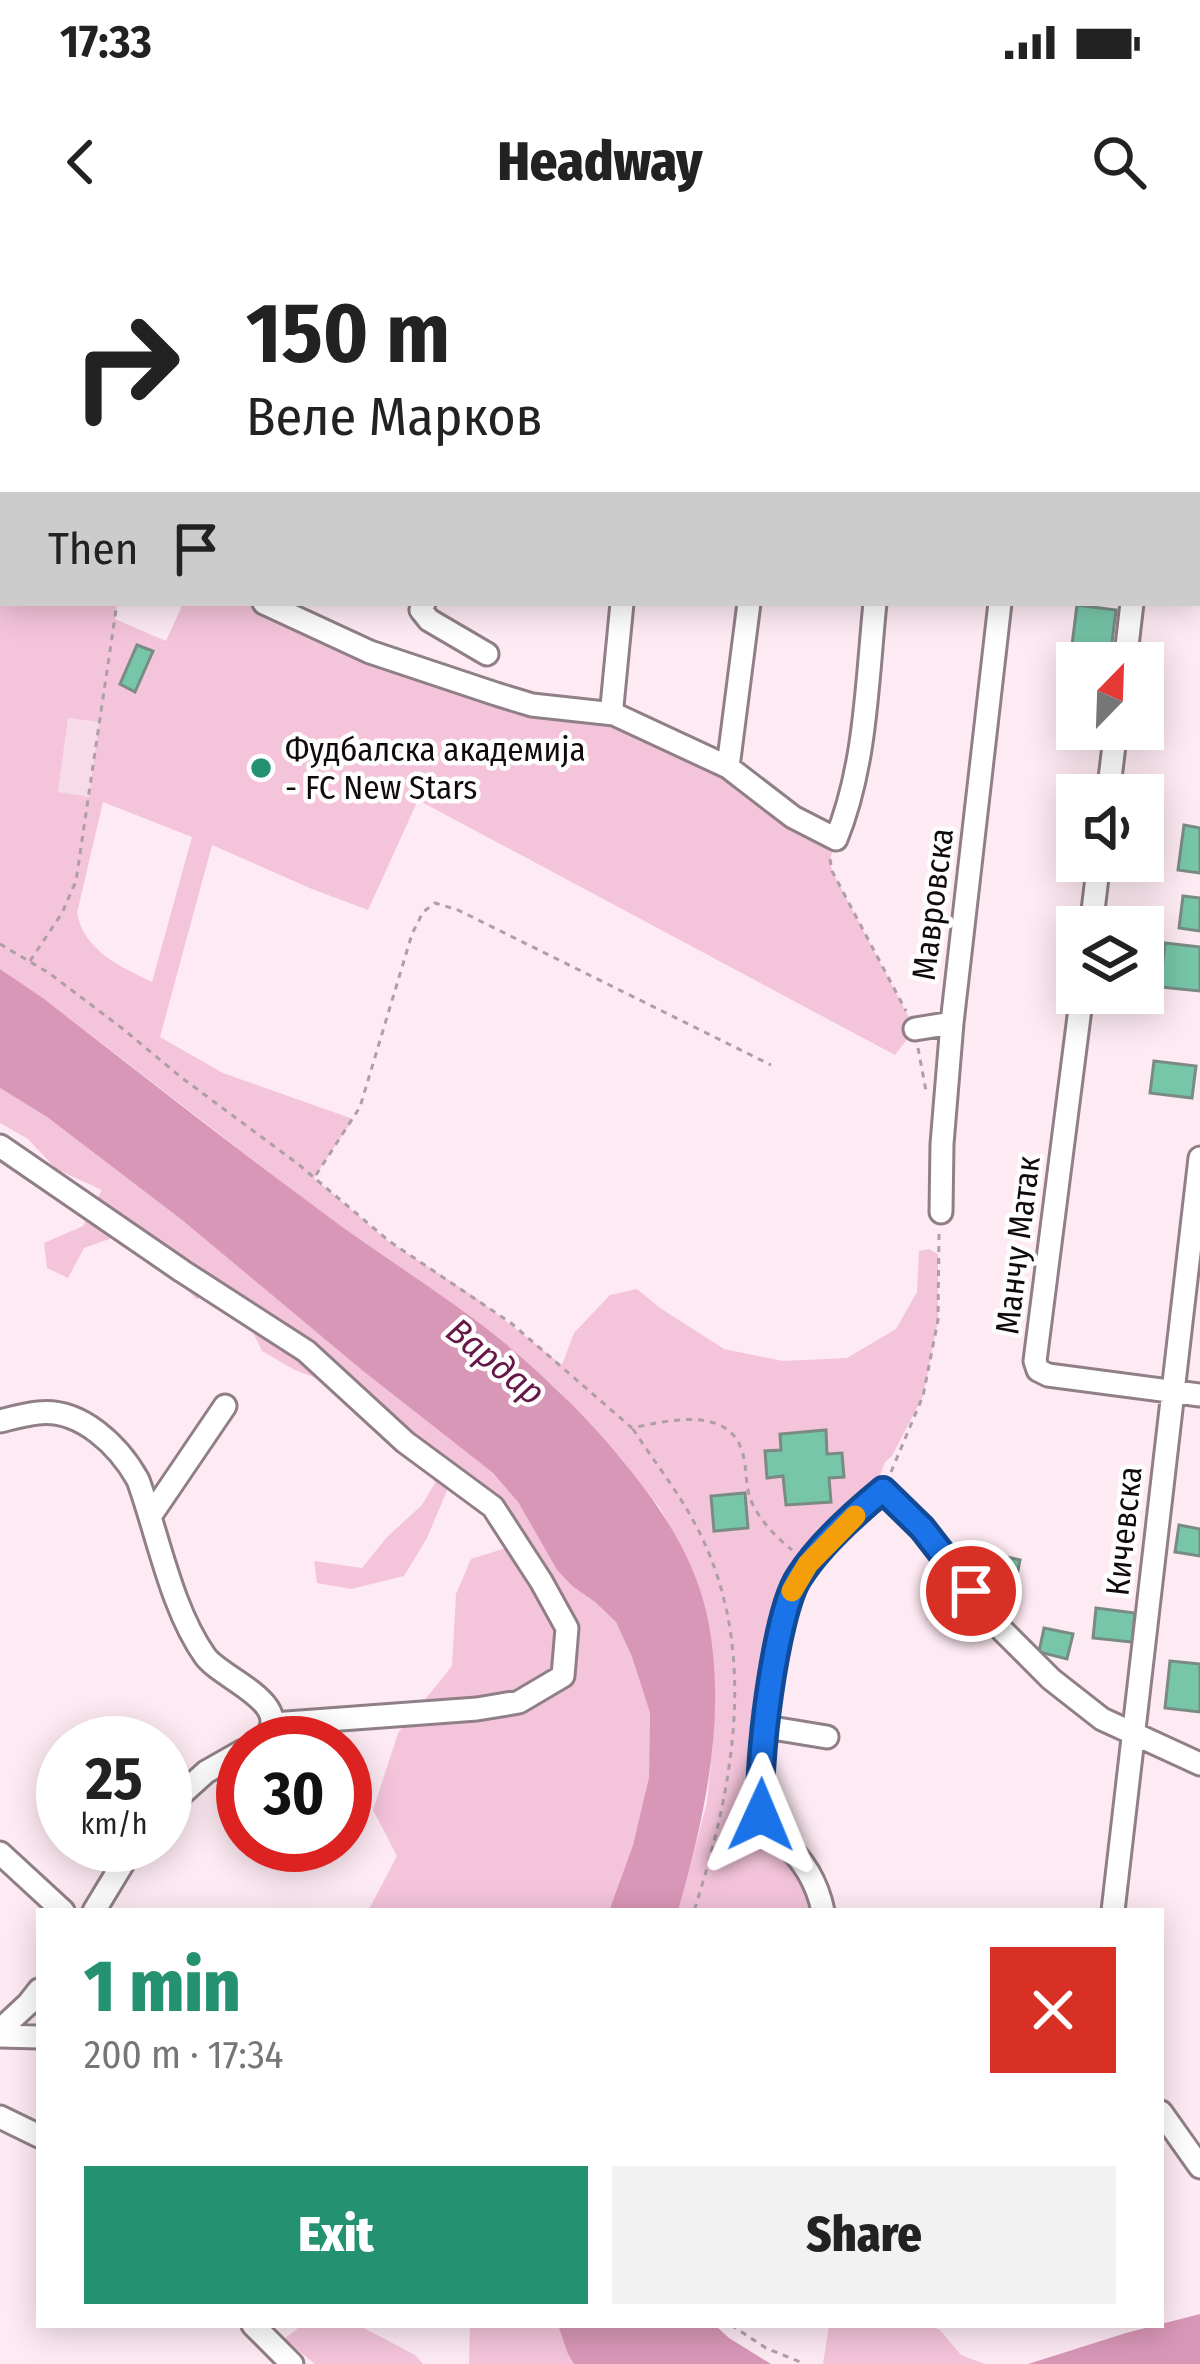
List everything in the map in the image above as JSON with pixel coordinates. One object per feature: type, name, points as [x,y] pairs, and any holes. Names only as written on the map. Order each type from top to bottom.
[{"type":"street","points":[[270,606],[370,652],[496,694],[532,705],[614,715],[728,767],[793,817],[836,839],[849,808],[856,769],[875,606]]},
{"type":"street","points":[[423,606],[428,620],[487,654]]},
{"type":"street","points":[[614,715],[622,606]]},
{"type":"street","points":[[728,767],[748,606]]},
{"type":"street","name":"Мавровска","points":[[941,1212],[952,1023],[1000,606]]},
{"type":"street","points":[[1127,642],[1132,606]]},
{"type":"street","name":"Манчу Матак","points":[[1079,1014],[1035,1361],[1038,1370],[1048,1375],[1171,1390]]},
{"type":"street","points":[[915,1030],[952,1023]]},
{"type":"street","points":[[0,1146],[306,1352],[405,1442],[493,1507],[541,1581],[567,1628],[563,1676],[519,1702],[372,1721]]},
{"type":"street","name":"Кичевска","points":[[1113,1908],[1200,1158]]},
{"type":"street","points":[[1171,1390],[1200,1395]]},
{"type":"street","points":[[151,1515],[225,1406]]},
{"type":"street","points":[[0,1421],[41,1412],[68,1418],[114,1445],[138,1480],[186,1620],[206,1659],[252,1692],[264,1705],[265,1716]]},
{"type":"street","points":[[822,1908],[806,1866],[763,1821],[760,1803],[776,1656],[797,1579],[883,1490],[922,1528],[1002,1630],[1051,1678],[1102,1719],[1200,1764]]},
{"type":"street","points":[[766,1727],[826,1737]]},
{"type":"street","points":[[192,1785],[216,1766]]},
{"type":"street","points":[[0,1853],[60,1908]]},
{"type":"street","points":[[96,1908],[118,1872]]},
{"type":"street","points":[[0,2033],[36,1994]]},
{"type":"street","points":[[0,2033],[36,2037]]},
{"type":"street","points":[[1164,2116],[1200,2167]]},
{"type":"street","points":[[0,2117],[36,2135]]},
{"type":"street","points":[[257,2328],[292,2364]]},
{"type":"path","points":[[30,962],[62,913],[76,881],[117,606]]},
{"type":"path","points":[[314,1178],[360,1107],[418,920],[435,903],[458,910],[772,1065]]},
{"type":"path","points":[[0,944],[100,1011],[388,1241],[539,1345],[632,1428],[695,1523],[719,1586],[734,1653],[736,1697],[725,1801],[695,1908]]},
{"type":"path","points":[[883,1490],[923,1396],[938,1320],[941,1212]]},
{"type":"path","points":[[632,1428],[693,1419],[726,1430],[739,1442],[747,1488],[757,1512],[808,1564]]},
{"type":"path","points":[[736,2328],[766,2348],[806,2364]]},
{"type":"shaded area","points":[[0,606],[117,606],[115,619],[166,641],[181,606],[271,606],[393,661],[614,714],[728,767],[836,839],[832,871],[915,1029],[895,1055],[418,800],[368,910],[212,845],[160,1037],[223,1073],[353,1119],[314,1178],[388,1241],[475,1297],[562,1365],[574,1333],[610,1295],[637,1289],[724,1349],[783,1361],[847,1358],[896,1329],[917,1292],[919,1251],[938,1254],[938,1320],[923,1396],[885,1462],[871,1500],[797,1579],[760,1803],[821,1908],[679,1908],[707,1802],[715,1684],[686,1556],[660,1508],[620,1457],[560,1392],[494,1335],[322,1213],[0,969]],"holes":[[[68,718],[99,722],[89,797],[58,792]],[[103,802],[192,837],[152,982],[96,948],[77,913]],[[825,1431],[827,1454],[844,1476],[829,1478],[831,1502],[786,1505],[783,1476],[767,1477],[765,1451],[781,1449],[781,1434]]]},
{"type":"shaded area","points":[[68,717],[99,721],[89,797],[58,793]]},
{"type":"shaded area","points":[[0,1088],[47,1117],[182,1220],[493,1473],[518,1502],[557,1570],[616,1622],[650,1713],[649,1777],[633,1845],[610,1908],[370,1908],[397,1856],[373,1810],[398,1733],[452,1666],[456,1594],[471,1559],[509,1547],[477,1498],[451,1481],[427,1538],[404,1576],[351,1589],[317,1583],[314,1561],[362,1568],[422,1505],[435,1483],[420,1442],[333,1385],[262,1351],[228,1292],[196,1299],[152,1251],[126,1233],[84,1248],[68,1278],[47,1268],[44,1243],[83,1226],[102,1190],[56,1169],[28,1139],[0,1123]]},
{"type":"shaded area","points":[[298,2328],[364,2328],[423,2364],[315,2364],[284,2339]]},
{"type":"shaded area","points":[[470,2328],[559,2328],[574,2364],[469,2364]]},
{"type":"shaded area","points":[[829,2328],[935,2328],[961,2355],[985,2364],[823,2364]]},
{"type":"water","name":"Вардар","points":[[0,969],[318,1209],[496,1336],[550,1383],[616,1452],[656,1504],[687,1557],[702,1595],[713,1652],[714,1727],[705,1802],[679,1908],[610,1908],[633,1845],[649,1777],[650,1713],[616,1622],[557,1570],[518,1502],[493,1473],[182,1220],[47,1117],[0,1088]]},
{"type":"water","points":[[1200,2314],[1200,2364],[1028,2364],[1126,2333],[1164,2328],[1164,2323]]},
{"type":"water","points":[[559,2328],[718,2328],[771,2364],[574,2364]]},
{"type":"building","points":[[1077,606],[1116,610],[1112,642],[1072,642]]},
{"type":"building","points":[[137,645],[153,651],[135,692],[120,684]]},
{"type":"building","points":[[1184,825],[1200,828],[1200,873],[1178,870]]},
{"type":"building","points":[[1183,896],[1200,898],[1200,931],[1179,928]]},
{"type":"building","points":[[1165,943],[1200,947],[1200,991],[1164,987]]},
{"type":"building","points":[[1154,1061],[1196,1066],[1192,1098],[1150,1093]]},
{"type":"building","points":[[826,1430],[827,1454],[842,1453],[844,1477],[829,1478],[831,1502],[786,1505],[783,1476],[767,1478],[765,1451],[781,1450],[780,1434]]},
{"type":"building","points":[[745,1493],[748,1528],[714,1531],[711,1496]]},
{"type":"building","points":[[1179,1525],[1200,1529],[1200,1556],[1175,1552]]},
{"type":"building","points":[[985,1552],[1020,1560],[1014,1591],[979,1584]]},
{"type":"building","points":[[1096,1608],[1135,1613],[1132,1642],[1093,1638]]},
{"type":"building","points":[[1044,1628],[1073,1634],[1067,1659],[1039,1652]]},
{"type":"building","points":[[1170,1661],[1200,1664],[1200,1712],[1165,1708]]},
{"type":"slow traffic","points":[[792,1591],[808,1564],[855,1516]]},
{"type":"place","name":"Фудбалска академија - FC New Stars","points":[[261,768]]},
{"type":"route","points":[[761,1815],[763,1755],[776,1656],[791,1594],[808,1564],[883,1490],[922,1528],[971,1591]]}]
